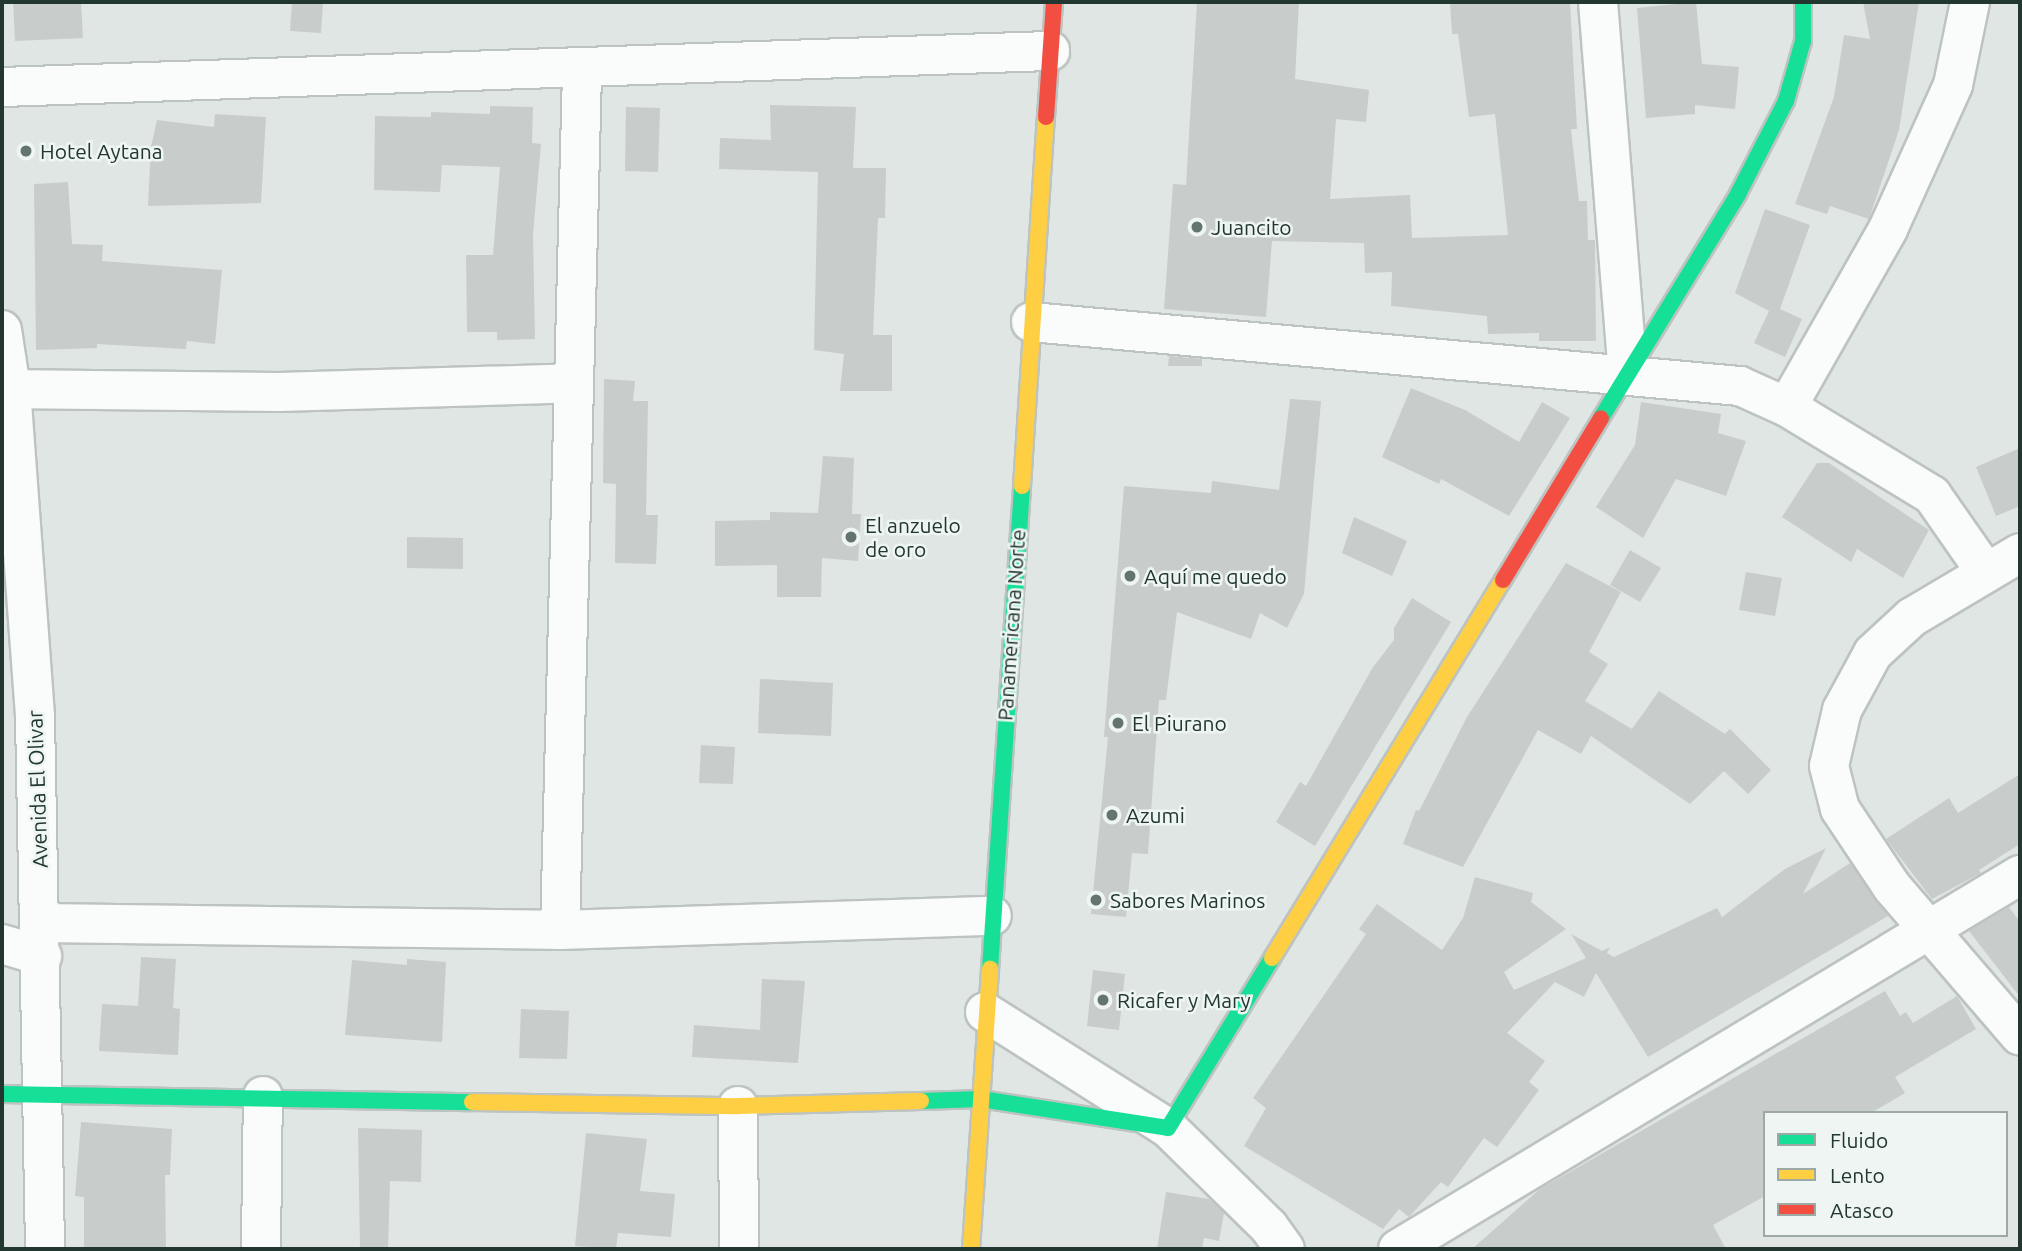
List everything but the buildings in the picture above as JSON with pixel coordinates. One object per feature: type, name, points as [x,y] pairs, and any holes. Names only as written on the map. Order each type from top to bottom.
[{"type":"main road","name":"Panamericana Norte","points":[[971,1249],[1054,2]]},
{"type":"main road","points":[[2,1094],[263,1096],[738,1106],[981,1099],[1168,1128],[1738,194],[1786,100],[1803,41],[1803,2]]},
{"type":"street","points":[[1598,2],[1628,373]]},
{"type":"street","points":[[1787,407],[1888,229],[1953,86],[1970,2]]},
{"type":"street","points":[[2,87],[582,70],[1050,51]]},
{"type":"street","points":[[560,930],[582,70]]},
{"type":"street","points":[[1031,322],[1628,373],[1741,386],[1787,407],[1932,495],[1985,571]]},
{"type":"street","name":"Avenida El Olivar","points":[[2,330],[34,717],[42,940],[45,1249]]},
{"type":"street","points":[[6,389],[279,392],[574,383]]},
{"type":"street","points":[[2020,553],[1985,571],[1912,617],[1873,653],[1842,710],[1829,766],[1840,810],[1892,887],[2020,1037]]},
{"type":"street","points":[[1398,1249],[2020,874]]},
{"type":"street","points":[[2,944],[42,940],[560,930],[992,916]]},
{"type":"street","points":[[985,1012],[1168,1128],[1269,1227],[1285,1249]]},
{"type":"street","points":[[261,1249],[263,1096]]},
{"type":"street","points":[[738,1106],[739,1249]]},
{"type":"traffic: fast","points":[[1601,418],[1738,194],[1786,101],[1803,41],[1803,2]]},
{"type":"traffic: fast","points":[[990,969],[1022,486]]},
{"type":"traffic: fast","points":[[921,1101],[981,1099],[1168,1128],[1272,958]]},
{"type":"traffic: fast","points":[[2,1094],[472,1102]]},
{"type":"traffic: slow","points":[[1022,486],[1046,117]]},
{"type":"traffic: slow","points":[[1272,958],[1503,580]]},
{"type":"traffic: slow","points":[[971,1249],[990,969]]},
{"type":"traffic: slow","points":[[472,1102],[738,1106],[921,1101]]},
{"type":"traffic: jam","points":[[1046,117],[1054,2]]},
{"type":"traffic: jam","points":[[1503,580],[1601,418]]},
{"type":"place","name":"Hotel Aytana","points":[[26,151]]},
{"type":"place","name":"Juancito","points":[[1197,227]]},
{"type":"place","name":"El anzuelo de oro","points":[[851,537]]},
{"type":"place","name":"Aquí me quedo","points":[[1130,576]]},
{"type":"place","name":"El Piurano","points":[[1118,723]]},
{"type":"place","name":"Azumi","points":[[1112,815]]},
{"type":"place","name":"Sabores Marinos","points":[[1096,900]]},
{"type":"place","name":"Ricafer y Mary","points":[[1103,1000]]}]
